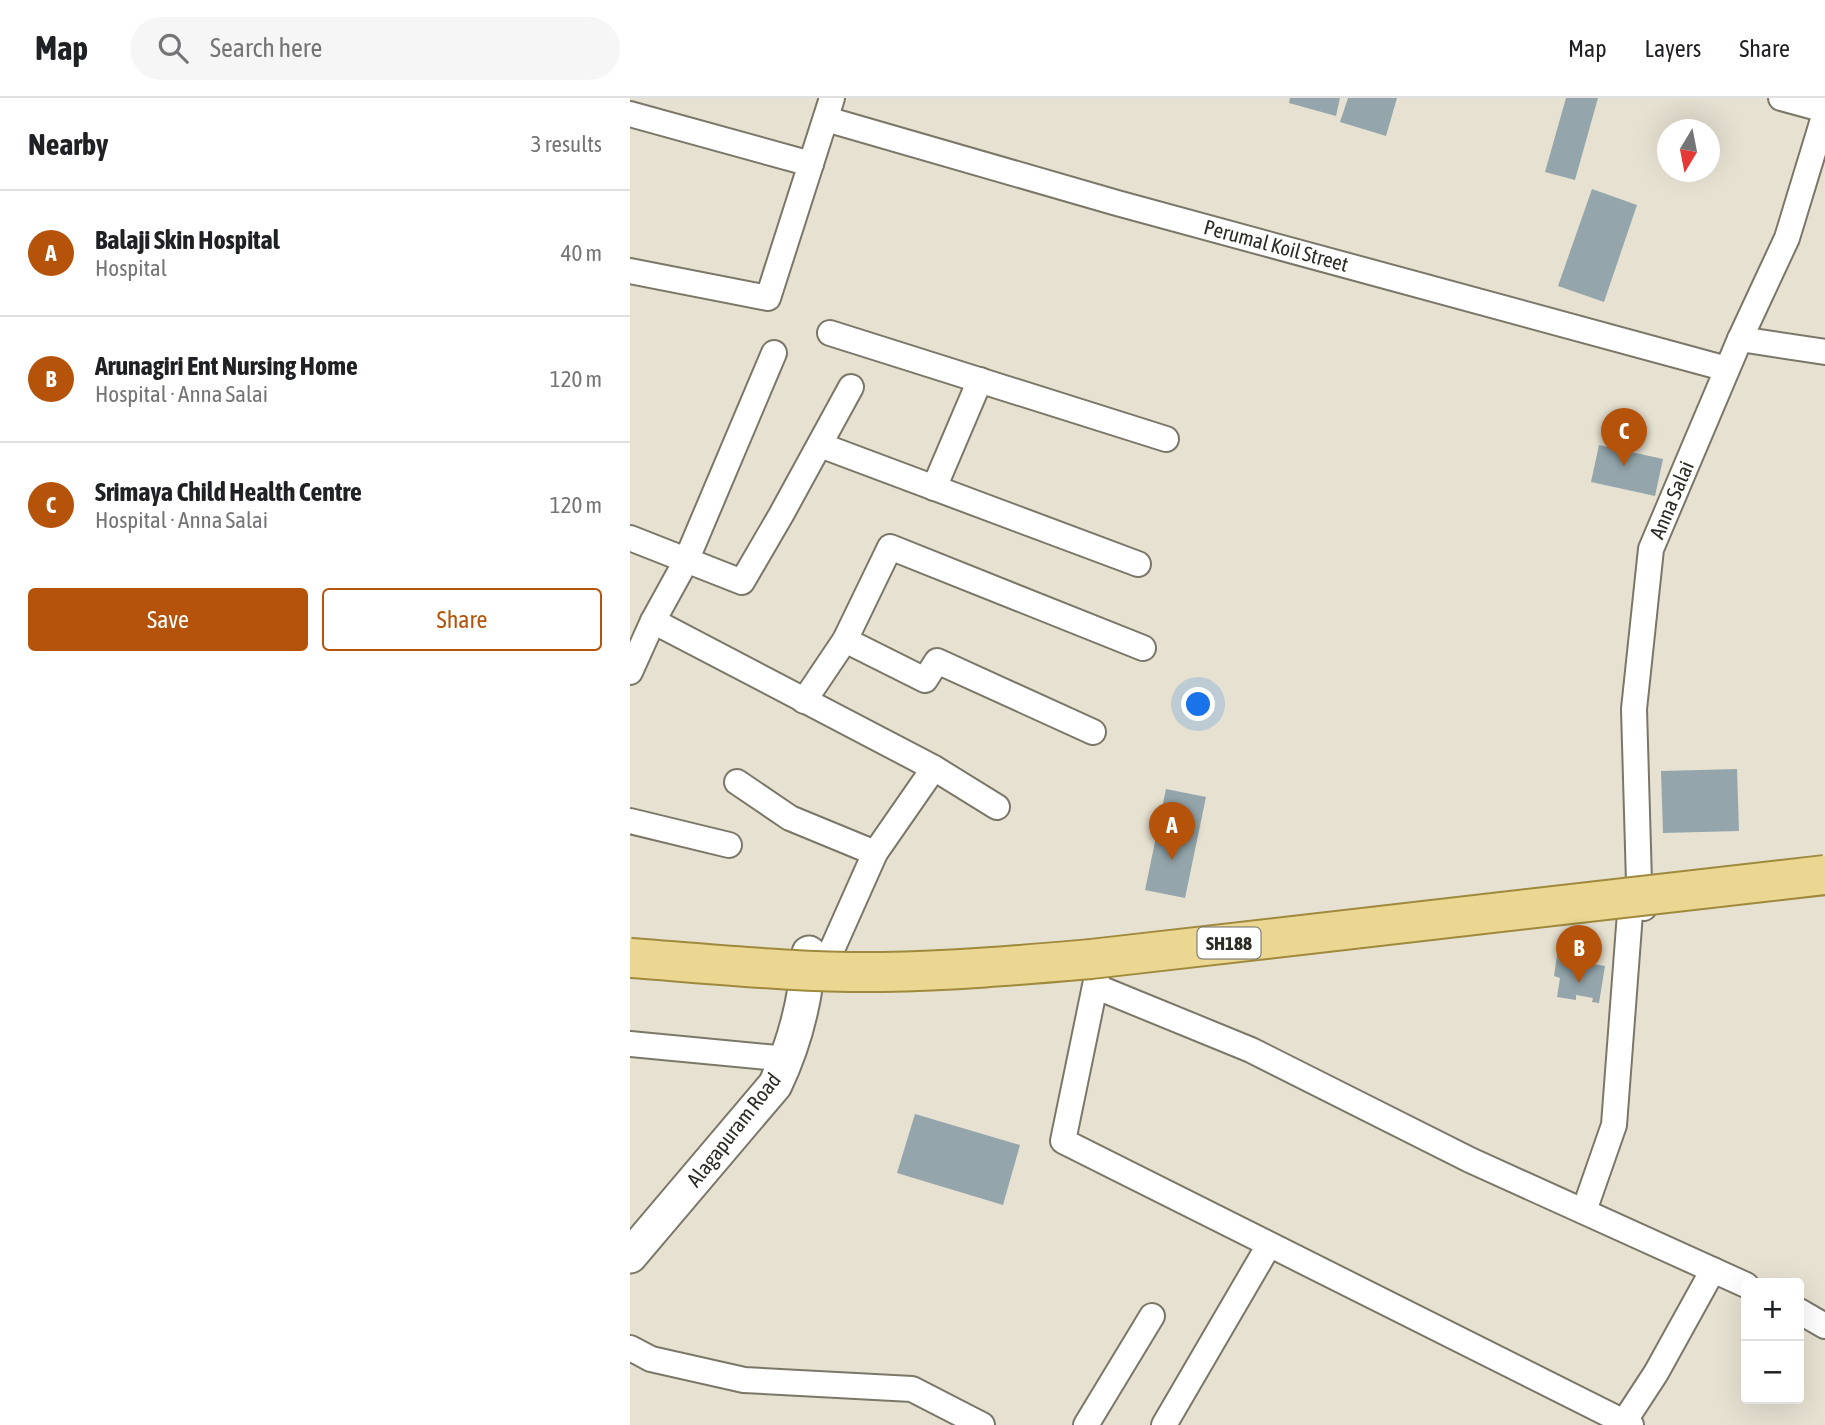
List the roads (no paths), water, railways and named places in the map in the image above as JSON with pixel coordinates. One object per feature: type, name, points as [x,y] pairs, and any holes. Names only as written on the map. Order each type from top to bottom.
[{"type":"main road","name":"SH188","points":[[630,958],[825,971],[883,972],[1011,966],[1825,875]]},
{"type":"main road","name":"Alagapuram Road","points":[[630,1256],[775,1085],[788,1059],[807,988],[820,953]]},
{"type":"street","points":[[1781,98],[1825,111]]},
{"type":"street","points":[[630,271],[768,298],[829,108]]},
{"type":"street","name":"Perumal Koil Street","points":[[829,108],[1117,203],[1727,369]]},
{"type":"street","name":"Anna Salai","points":[[1584,1211],[1614,1125],[1637,912],[1639,882],[1634,709],[1651,549],[1740,339],[1787,238],[1825,111]]},
{"type":"street","points":[[630,114],[811,164]]},
{"type":"street","points":[[830,333],[1166,439]]},
{"type":"street","points":[[1740,339],[1825,352]]},
{"type":"street","points":[[630,672],[653,621],[686,561],[774,353]]},
{"type":"street","points":[[934,488],[980,380]]},
{"type":"street","points":[[630,537],[742,582],[851,387]]},
{"type":"street","points":[[820,445],[1138,564]]},
{"type":"street","points":[[804,701],[845,640],[891,547],[1143,648]]},
{"type":"street","points":[[653,621],[934,768],[997,807]]},
{"type":"street","points":[[845,640],[925,680],[937,662],[1093,732]]},
{"type":"street","points":[[820,953],[875,853],[934,768]]},
{"type":"street","points":[[737,782],[790,818],[875,853]]},
{"type":"street","points":[[630,821],[729,845]]},
{"type":"street","points":[[1713,1270],[1626,1424],[1063,1141],[1097,981],[1251,1050],[1470,1160],[1584,1211],[1741,1283]]},
{"type":"street","points":[[630,1044],[788,1059]]},
{"type":"street","points":[[1164,1425],[1269,1245]]},
{"type":"street","points":[[1804,1314],[1825,1326]]},
{"type":"street","points":[[1086,1425],[1152,1316]]},
{"type":"street","points":[[630,1348],[651,1359],[744,1380],[912,1389],[982,1425]]},
{"type":"place","name":"Srimaya Child Health Centre","points":[[1624,466]]},
{"type":"place","name":"Balaji Skin Hospital","points":[[1172,860]]},
{"type":"place","name":"Arunagiri Ent Nursing Home","points":[[1579,983]]}]
